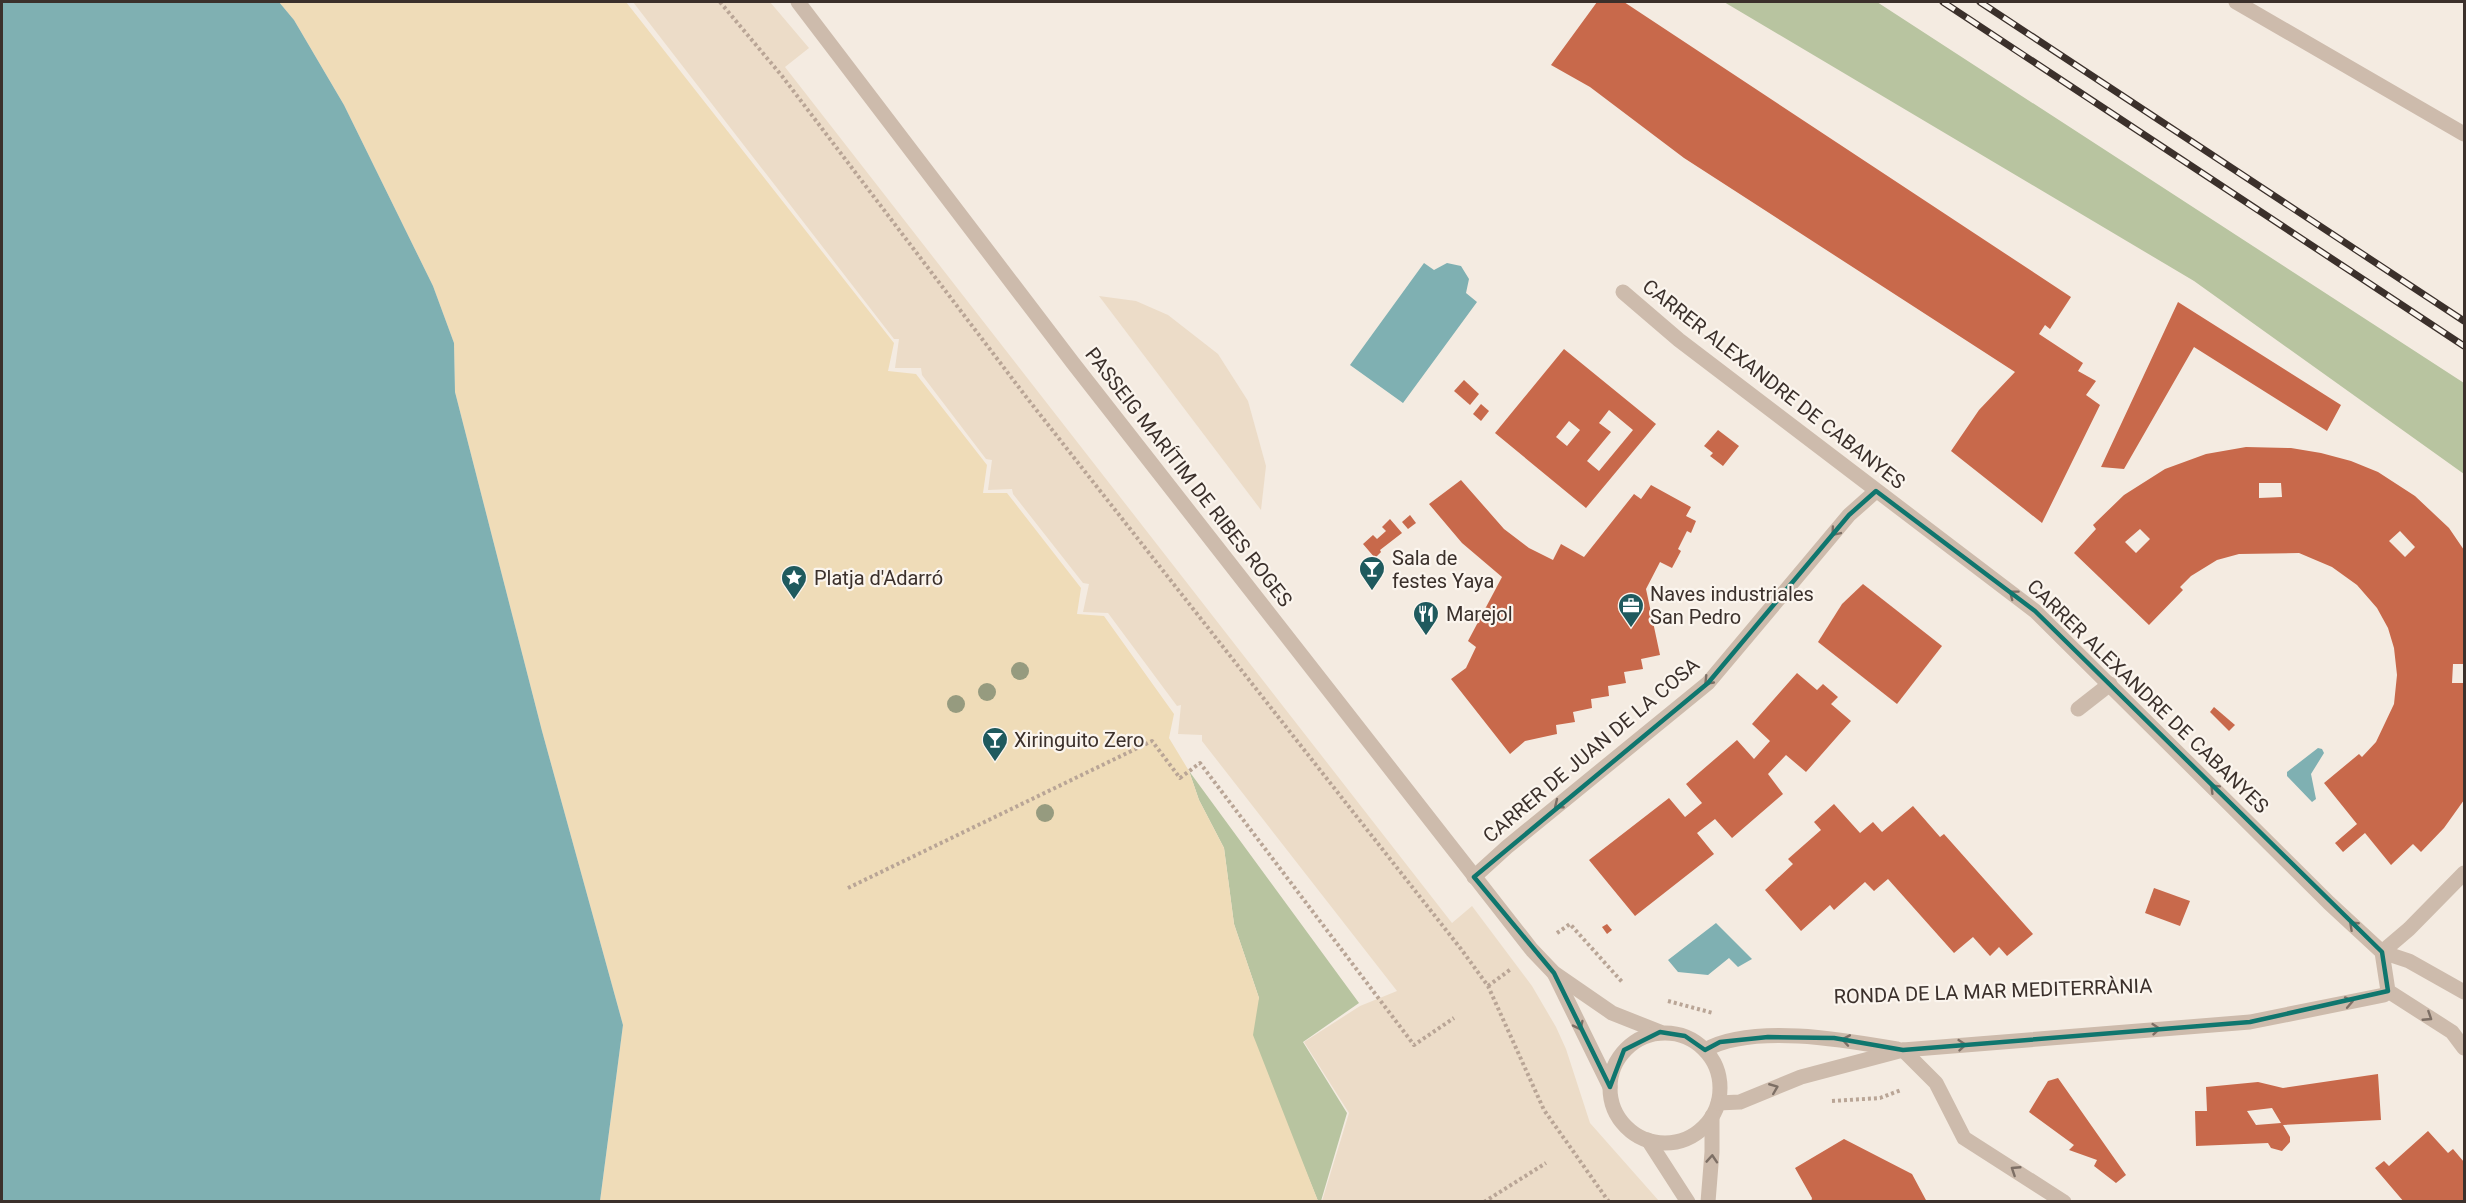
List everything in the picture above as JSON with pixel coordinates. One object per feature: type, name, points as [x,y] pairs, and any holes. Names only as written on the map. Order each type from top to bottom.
[{"type":"street","name":"PASSEIG MARÍTIM DE RIBES ROGES","points":[[798,2],[1073,363],[1532,950],[1554,974],[1612,1013],[1660,1032],[1672,1032],[1685,1036],[1706,1050]]},
{"type":"street","points":[[2236,2],[2464,134]]},
{"type":"street","name":"CARRER ALEXANDRE DE CABANYES","points":[[1623,292],[1679,340],[2035,611],[2329,903],[2382,952]]},
{"type":"street","name":"CARRER DE JUAN DE LA COSA","points":[[1474,877],[1708,683],[1850,515],[1876,491]]},
{"type":"street","points":[[2078,709],[2109,684]]},
{"type":"street","points":[[2382,952],[2409,929],[2464,873]]},
{"type":"street","points":[[2382,952],[2388,991],[2452,1032],[2464,1048]]},
{"type":"street","points":[[2382,952],[2409,962],[2464,992]]},
{"type":"street","name":"PASSEIG MARÍTIM DE RIBES ROGES","points":[[1554,974],[1610,1087],[1612,1104],[1620,1120],[1632,1133],[1648,1140],[1688,1202]]},
{"type":"street","name":"RONDA DE LA MAR MEDITERRÀNIA","points":[[1715,1110],[1801,1077],[1903,1050],[2250,1022],[2384,995],[2388,991]]},
{"type":"street","points":[[1610,1087],[1614,1067],[1624,1050],[1640,1038],[1660,1032]]},
{"type":"street","name":"RONDA DE LA MAR MEDITERRÀNIA","points":[[1706,1050],[1720,1042],[1768,1037],[1834,1038],[1903,1050]]},
{"type":"street","points":[[1706,1050],[1715,1065],[1719,1078],[1708,1202]]},
{"type":"street","points":[[1903,1050],[1936,1083],[1964,1138],[2064,1202]]},
{"type":"street","points":[[1648,1140],[1667,1143],[1684,1139],[1705,1126],[1715,1110]]},
{"type":"path","points":[[720,2],[764,55],[1028,398],[1412,885],[1488,986],[1544,1110],[1610,1202]]},
{"type":"path","points":[[848,888],[1152,741],[1180,778],[1200,762],[1414,1045],[1454,1018]]},
{"type":"path","points":[[1488,986],[1517,965],[1532,950],[1570,924],[1630,990]]},
{"type":"path","points":[[1663,999],[1718,1015]]},
{"type":"path","points":[[1826,1102],[1881,1098],[1909,1088]]},
{"type":"path","points":[[1484,1202],[1546,1163]]},
{"type":"highlighted area","points":[[1876,491],[2035,611],[2382,952],[2388,991],[2250,1022],[1903,1050],[1834,1038],[1768,1037],[1720,1042],[1705,1050],[1685,1036],[1660,1032],[1624,1050],[1610,1087],[1554,973],[1474,877],[1708,683],[1849,515]]},
{"type":"green space","points":[[1724,2],[1877,2],[2464,383],[2464,474],[2194,281]]},
{"type":"green space","points":[[1189,771],[1359,1003],[1303,1042],[1347,1113],[1321,1201],[1318,1201],[1302,1162],[1194,1140],[1259,998],[1234,924],[1224,848],[1199,800]]},
{"type":"sand","name":"Platja d'Adarró","points":[[279,2],[626,2],[894,343],[888,371],[916,374],[987,465],[983,493],[1007,493],[1081,588],[1077,614],[1104,616],[1174,714],[1169,738],[1189,771],[1199,800],[1224,848],[1234,924],[1259,998],[1253,1035],[1318,1201],[600,1201],[623,1025],[542,731],[455,392],[454,343],[433,286],[344,105],[294,20]]},
{"type":"shaded area","points":[[633,2],[770,2],[809,48],[785,67],[1452,923],[1472,906],[1532,986],[1556,1027],[1566,1049],[1590,1123],[1659,1201],[1322,1201],[1349,1113],[1304,1042],[1360,1006],[1397,991],[1202,741],[1202,735],[1178,734],[1181,705],[1177,706],[1108,613],[1083,612],[1089,584],[1083,583],[1013,494],[1012,489],[988,490],[992,460],[986,459],[922,375],[921,368],[895,368],[899,339],[894,339]]},
{"type":"shaded area","points":[[1099,296],[1136,301],[1168,315],[1218,354],[1248,401],[1266,466],[1261,510]]},
{"type":"water","points":[[2,2],[279,2],[294,20],[344,105],[433,286],[454,343],[455,392],[542,731],[623,1025],[600,1201],[2,1201]]},
{"type":"water","points":[[1424,263],[1434,270],[1447,263],[1461,266],[1469,279],[1466,293],[1477,302],[1403,403],[1350,365]]},
{"type":"water","points":[[2318,748],[2324,753],[2311,774],[2316,799],[2312,802],[2287,776],[2287,772]]},
{"type":"water","points":[[1716,923],[1752,959],[1738,967],[1729,958],[1708,975],[1678,972],[1668,960]]},
{"type":"building","points":[[1597,2],[1624,2],[2071,297],[2050,329],[2045,325],[2039,334],[2083,363],[2078,371],[2096,381],[2086,395],[2100,405],[2042,523],[1951,451],[1979,410],[2015,372],[1684,158],[1590,87],[1551,65]]},
{"type":"building","points":[[2178,302],[2341,405],[2327,431],[2194,347],[2124,469],[2101,467]]},
{"type":"building","points":[[1564,349],[1656,424],[1586,508],[1495,433]],"holes":[[[1609,410],[1633,430],[1599,471],[1587,461],[1611,432],[1599,423]],[[1569,421],[1580,430],[1567,446],[1556,437]]]},
{"type":"building","points":[[1464,380],[1479,394],[1470,405],[1454,391]]},
{"type":"building","points":[[1481,404],[1489,411],[1481,421],[1473,414]]},
{"type":"building","points":[[1718,430],[1739,446],[1723,466],[1710,456],[1713,453],[1704,446]]},
{"type":"building","points":[[2246,447],[2291,448],[2351,461],[2378,472],[2415,496],[2449,528],[2464,550],[2464,664],[2453,664],[2452,683],[2464,683],[2464,800],[2444,828],[2421,852],[2413,844],[2391,865],[2365,833],[2343,852],[2335,843],[2357,824],[2324,783],[2359,754],[2362,757],[2376,742],[2394,704],[2397,675],[2394,648],[2388,628],[2377,608],[2357,585],[2332,567],[2299,553],[2239,554],[2217,560],[2191,576],[2180,587],[2183,590],[2149,625],[2074,553],[2096,529],[2093,525],[2124,495],[2165,469],[2206,454]],"holes":[[[2259,483],[2281,483],[2282,497],[2259,498]],[[2140,529],[2150,539],[2136,553],[2125,542]],[[2400,531],[2415,547],[2405,557],[2389,541]]]},
{"type":"building","points":[[1461,480],[1504,529],[1529,548],[1553,560],[1561,544],[1584,557],[1634,494],[1641,499],[1651,485],[1691,507],[1686,516],[1696,521],[1691,533],[1687,531],[1678,549],[1681,551],[1672,568],[1660,562],[1646,589],[1660,655],[1641,659],[1643,669],[1624,672],[1626,683],[1608,686],[1609,696],[1591,699],[1592,708],[1573,712],[1575,722],[1556,725],[1557,734],[1525,741],[1510,754],[1451,679],[1466,668],[1476,647],[1468,641],[1502,577],[1462,543],[1429,504]]},
{"type":"building","points":[[1410,515],[1416,523],[1408,529],[1402,522]]},
{"type":"building","points":[[1390,519],[1402,533],[1380,550],[1381,552],[1375,558],[1363,544],[1373,535],[1377,539],[1386,531],[1382,527]]},
{"type":"building","points":[[1863,584],[1942,646],[1897,704],[1818,642],[1842,604]]},
{"type":"building","points":[[1797,673],[1817,690],[1823,684],[1838,697],[1831,704],[1851,721],[1806,772],[1786,755],[1768,774],[1783,794],[1732,838],[1715,819],[1697,833],[1714,854],[1635,916],[1589,860],[1669,798],[1685,817],[1702,803],[1686,784],[1737,740],[1754,759],[1770,741],[1752,724]]},
{"type":"building","points":[[2214,707],[2235,725],[2229,731],[2210,712]]},
{"type":"building","points":[[1834,804],[1860,833],[1873,822],[1882,832],[1913,806],[1940,837],[1944,834],[2033,934],[2007,956],[1999,947],[1990,956],[1973,937],[1954,953],[1888,879],[1874,891],[1865,882],[1834,910],[1830,905],[1801,931],[1765,890],[1793,864],[1788,859],[1821,830],[1814,822]]},
{"type":"building","points":[[2154,888],[2190,901],[2180,926],[2145,913]]},
{"type":"building","points":[[1607,924],[1612,930],[1607,934],[1602,927]]},
{"type":"building","points":[[2378,1074],[2381,1120],[2283,1125],[2290,1137],[2290,1142],[2282,1151],[2271,1148],[2268,1143],[2196,1146],[2195,1111],[2207,1111],[2206,1087],[2258,1082],[2283,1088]],"holes":[[[2272,1108],[2281,1123],[2256,1125],[2247,1111]]]},
{"type":"building","points":[[2058,1078],[2126,1175],[2116,1183],[2094,1166],[2097,1160],[2069,1150],[2074,1145],[2029,1112],[2048,1081]]},
{"type":"building","points":[[2428,1131],[2448,1153],[2453,1149],[2464,1162],[2464,1202],[2404,1202],[2375,1168],[2384,1161],[2389,1166]]},
{"type":"building","points":[[1844,1139],[1912,1174],[1927,1202],[1811,1202],[1812,1198],[1795,1168]]},
{"type":"railway","points":[[1943,2],[2464,346]]},
{"type":"railway","points":[[1980,2],[2464,321]]},
{"type":"place","name":"Sala de festes Yaya","points":[[1372,592]]},
{"type":"place","name":"Platja d'Adarró","points":[[794,601]]},
{"type":"place","name":"Naves industriales San Pedro","points":[[1631,629]]},
{"type":"place","name":"Marejol","points":[[1426,637]]},
{"type":"place","name":"Xiringuito Zero","points":[[995,763]]}]
